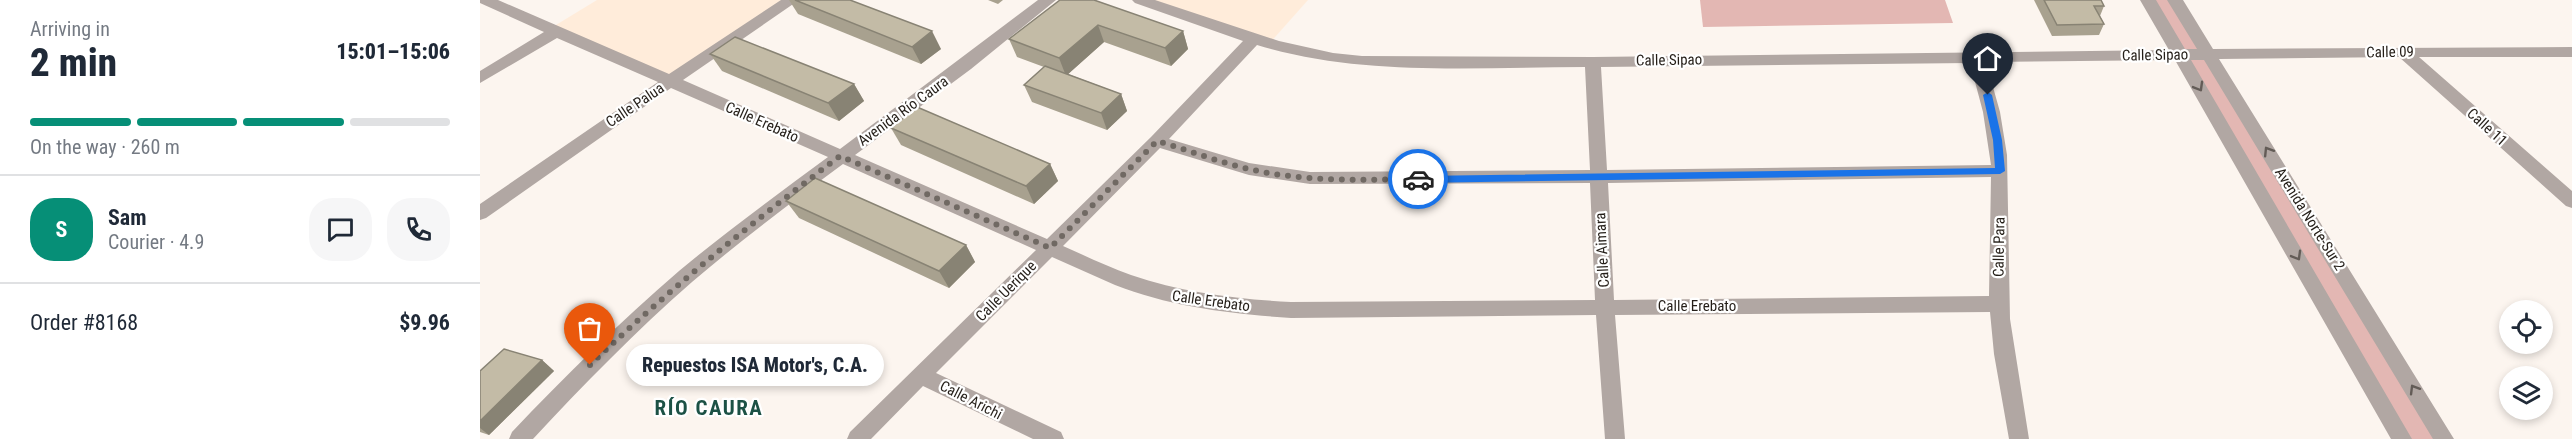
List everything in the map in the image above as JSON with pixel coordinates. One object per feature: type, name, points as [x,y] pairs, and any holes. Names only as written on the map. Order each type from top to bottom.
[{"type":"street","name":"Calle Erebato","points":[[485,0],[1123,280],[1164,294],[1202,303],[1291,310],[1999,304]]},
{"type":"street","name":"Calle Palua","points":[[480,213],[791,0]]},
{"type":"street","name":"Avenida Río Caura","points":[[519,439],[590,365],[661,298],[760,217],[938,86],[1048,0]]},
{"type":"street","name":"Calle Sipao","points":[[1140,0],[1291,50],[1339,59],[1593,62],[2208,54]]},
{"type":"street","name":"Avenida Norte-Sur 2","points":[[2148,0],[2402,439]]},
{"type":"street","name":"Avenida Norte-Sur 2","points":[[2175,0],[2444,439]]},
{"type":"street","points":[[480,78],[557,31]]},
{"type":"street","name":"Calle Uerique","points":[[857,439],[1157,141],[1254,39]]},
{"type":"street","name":"Calle 11","points":[[2403,52],[2572,201]]},
{"type":"street","name":"Calle 09","points":[[2208,54],[2572,52]]},
{"type":"street","name":"Calle Para","points":[[1976,57],[1992,108],[2000,171],[1999,304],[2019,439]]},
{"type":"street","name":"Calle Aimara","points":[[1593,62],[1605,306],[1615,439]]},
{"type":"street","points":[[1157,141],[1250,169],[1310,178],[1353,180],[2000,171]]},
{"type":"street","name":"Calle Arichi","points":[[922,375],[1054,439]]},
{"type":"shaded area","points":[[597,0],[791,0],[670,81],[551,28]]},
{"type":"shaded area","points":[[1151,0],[1308,0],[1269,44]]},
{"type":"shaded area","points":[[1700,0],[1945,0],[1953,23],[1703,27]]},
{"type":"shaded area","points":[[2148,0],[2175,0],[2444,439],[2402,439]]},
{"type":"building","points":[[795,0],[850,0],[932,31],[912,47]]},
{"type":"building","points":[[1060,0],[1094,0],[1183,31],[1165,48],[1098,25],[1059,58],[1009,39]]},
{"type":"building","points":[[2044,0],[2101,0],[2104,6],[2094,6],[2104,24],[2057,25]]},
{"type":"building","points":[[735,37],[854,84],[828,103],[710,54]]},
{"type":"building","points":[[1045,66],[1121,94],[1101,113],[1024,85]]},
{"type":"building","points":[[917,107],[1050,164],[1026,186],[891,128]]},
{"type":"building","points":[[815,178],[966,245],[939,271],[786,201]]},
{"type":"building","points":[[504,349],[542,360],[480,421],[480,371]]},
{"type":"way so far","points":[[590,365],[661,298],[711,256],[840,156],[1050,248],[1157,141],[1250,169],[1280,175],[1353,180],[1418,179]]},
{"type":"place","name":"Repuestos ISA Motor's, C.A.","points":[[590,365]]},
{"type":"district","name":"RÍO CAURA","points":[[709,408]]},
{"type":"route","points":[[1418,179],[2000,171],[1998,140],[1988,95]]}]
